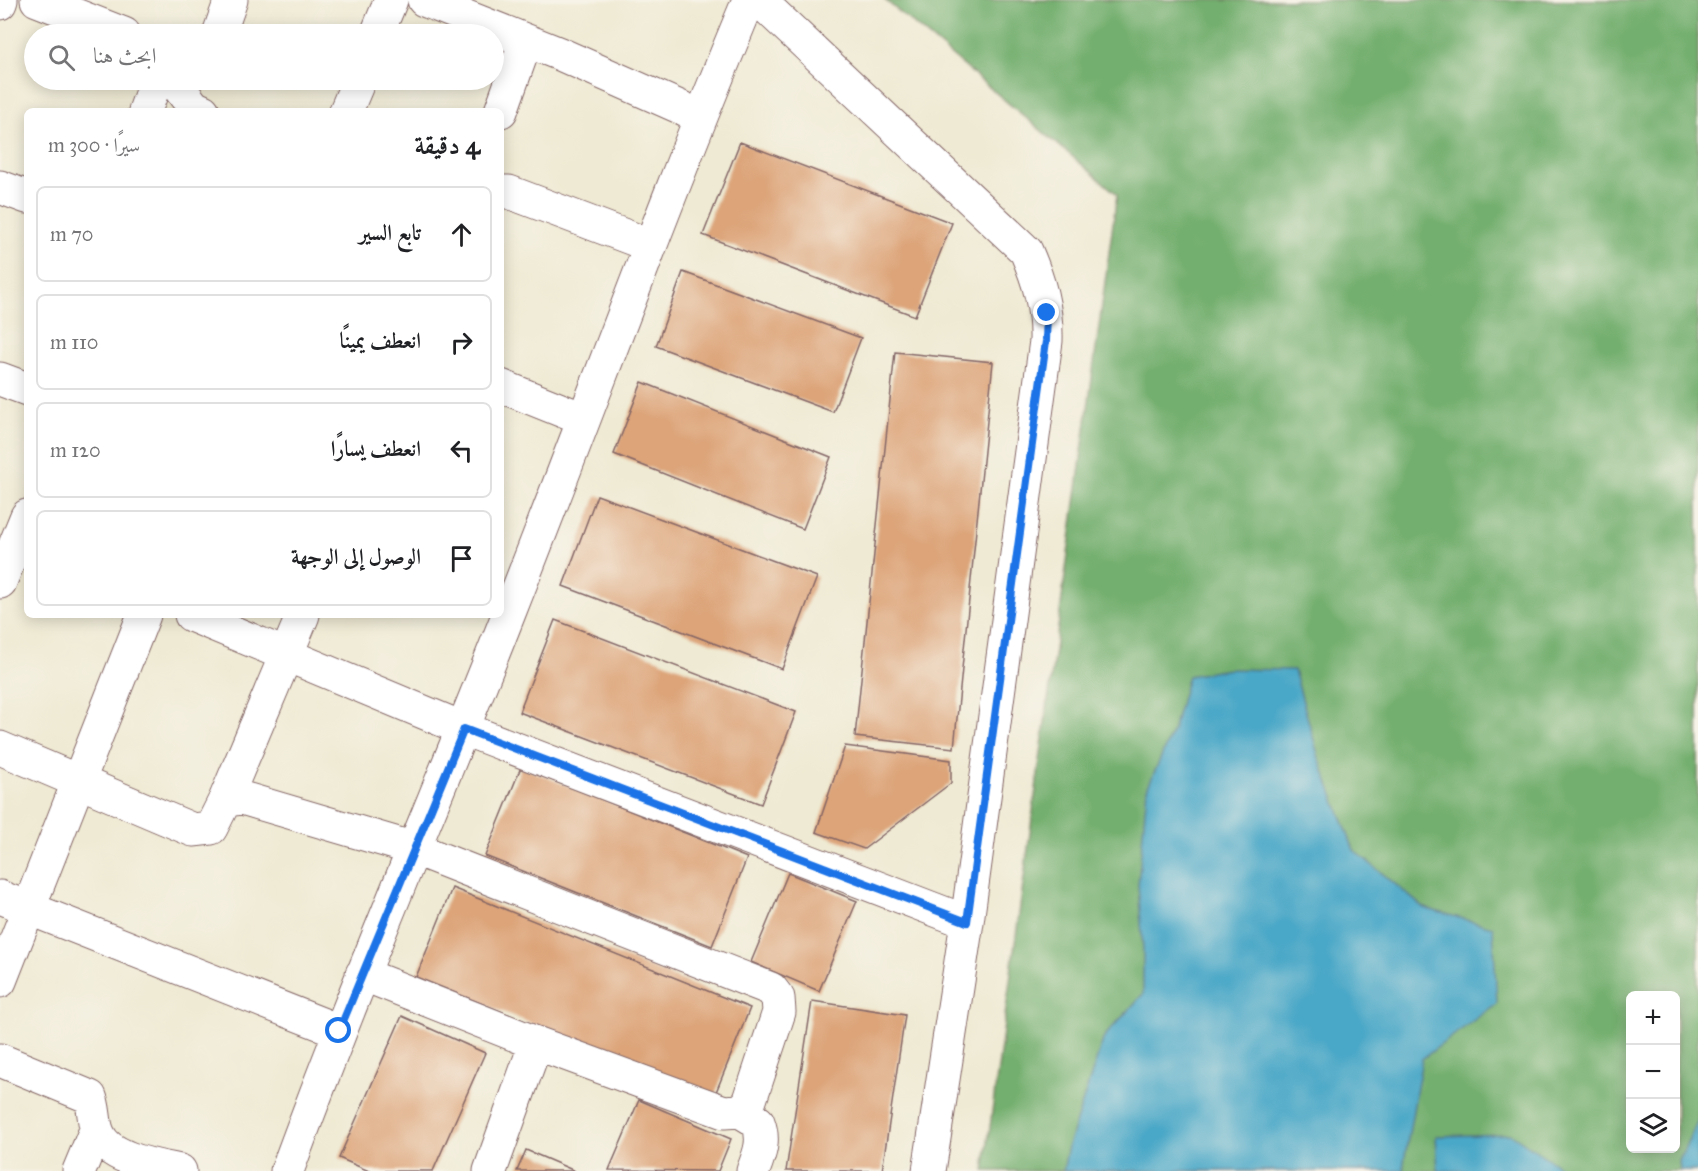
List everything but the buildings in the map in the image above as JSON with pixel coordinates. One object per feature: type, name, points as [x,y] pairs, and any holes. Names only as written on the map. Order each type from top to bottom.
[{"type":"street","points":[[37,0],[98,24]]},
{"type":"street","points":[[223,24],[231,0]]},
{"type":"street","points":[[381,24],[391,0]]},
{"type":"street","points":[[424,0],[484,24]]},
{"type":"street","points":[[504,606],[583,419],[700,116],[749,0]]},
{"type":"street","points":[[759,0],[1026,251],[1038,279],[1047,313],[1045,353],[967,922],[928,1171]]},
{"type":"street","points":[[504,32],[700,116]]},
{"type":"street","points":[[502,108],[526,41]]},
{"type":"street","points":[[146,108],[152,90]]},
{"type":"street","points":[[185,90],[200,99]]},
{"type":"street","points":[[347,108],[355,90]]},
{"type":"street","points":[[0,187],[24,196]]},
{"type":"street","points":[[504,199],[649,245]]},
{"type":"street","points":[[0,379],[24,388]]},
{"type":"street","points":[[504,387],[583,419]]},
{"type":"street","points":[[0,582],[24,524]]},
{"type":"street","points":[[0,981],[14,902],[78,781],[143,618]]},
{"type":"street","points":[[198,618],[464,729],[967,922]]},
{"type":"street","points":[[0,748],[193,830],[211,828],[302,618]]},
{"type":"street","points":[[287,1171],[339,1031],[464,729],[500,618]]},
{"type":"street","points":[[225,800],[242,798],[415,849],[771,989],[778,998],[779,1012],[749,1102],[740,1111]]},
{"type":"street","points":[[14,902],[339,1031]]},
{"type":"street","points":[[362,974],[536,1043],[724,1112],[740,1111],[758,1122],[762,1133],[761,1150],[753,1171]]},
{"type":"street","points":[[490,1171],[536,1043]]},
{"type":"street","points":[[0,1060],[90,1097],[94,1106],[96,1130],[79,1171]]},
{"type":"street","points":[[96,1130],[107,1146],[135,1161],[180,1171]]},
{"type":"green space","points":[[885,0],[1698,0],[1698,1171],[984,1171],[1117,194]]},
{"type":"water","points":[[1229,669],[1294,670],[1319,758],[1354,850],[1424,908],[1493,927],[1497,1003],[1422,1059],[1404,1171],[1063,1171],[1068,1146],[1104,1037],[1143,994],[1143,949],[1138,885],[1147,789],[1173,730],[1188,676]]},
{"type":"water","points":[[1698,1120],[1698,1171],[1680,1171],[1679,1161]]},
{"type":"water","points":[[1511,1134],[1566,1171],[1438,1171],[1436,1136]]},
{"type":"route","points":[[339,1031],[464,729],[967,922],[1046,341],[1047,313]]}]
